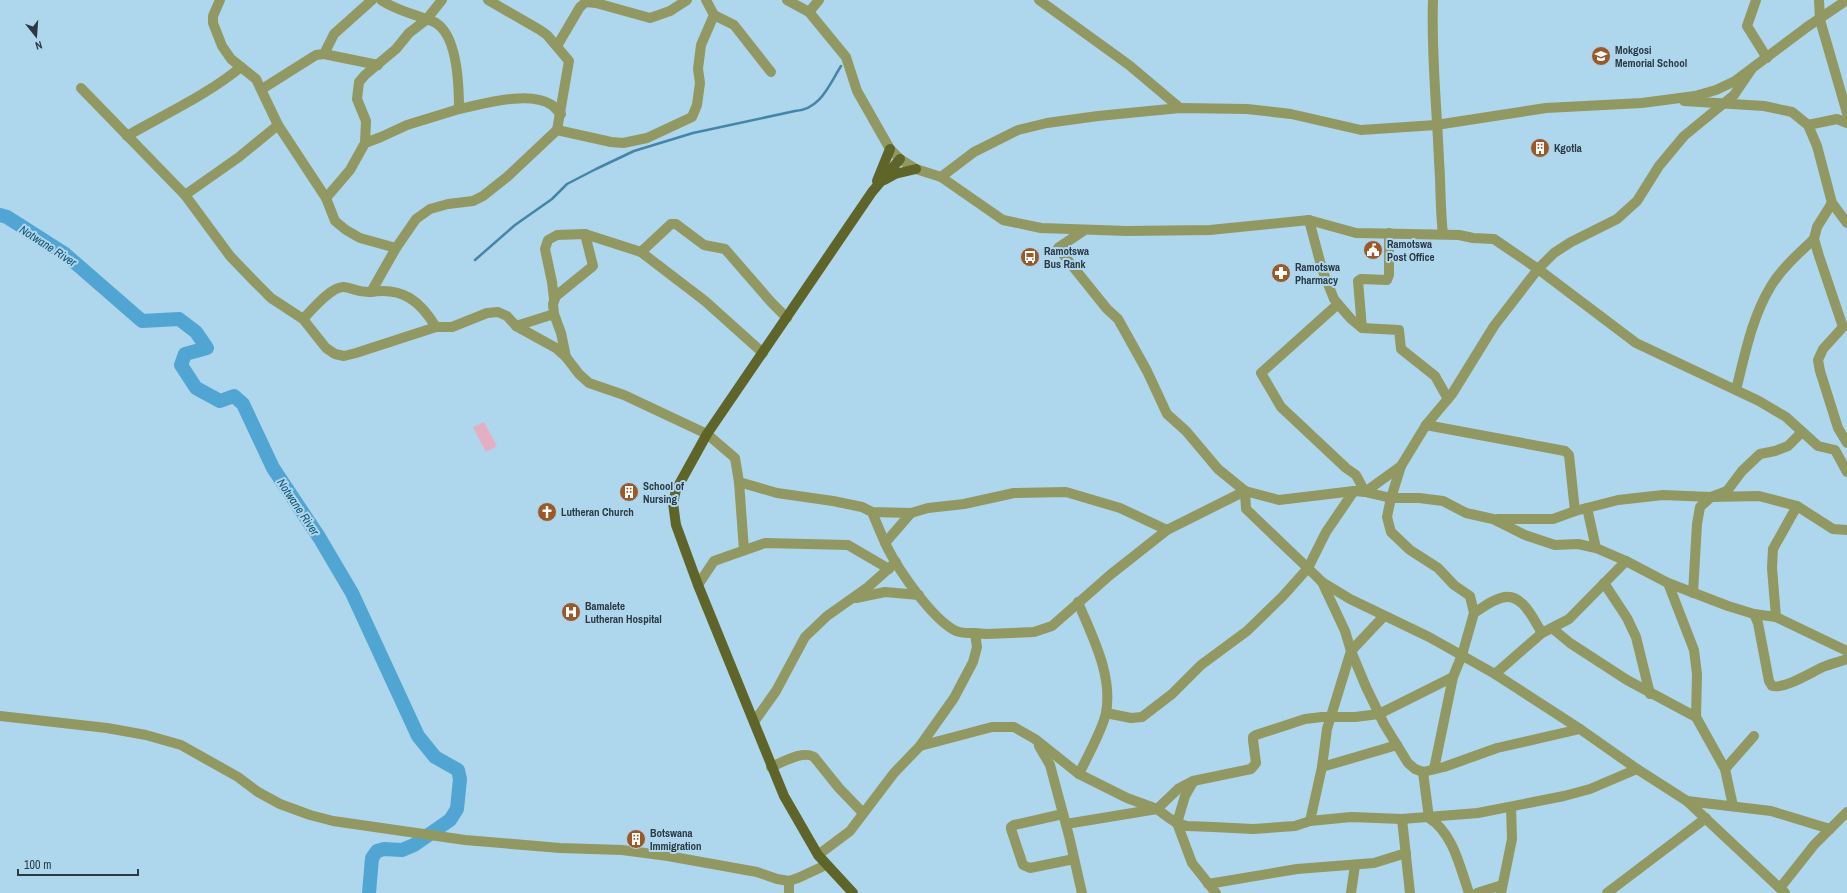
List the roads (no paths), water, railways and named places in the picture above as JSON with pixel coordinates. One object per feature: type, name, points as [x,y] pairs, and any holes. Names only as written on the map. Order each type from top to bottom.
[{"type":"main road","points":[[872,192],[890,149]]},
{"type":"main road","points":[[853,893],[818,855],[784,796],[698,585],[676,525],[673,503],[676,490],[707,434],[872,192],[900,158]]},
{"type":"main road","points":[[879,184],[886,178],[895,174],[916,169]]},
{"type":"street","points":[[220,0],[213,16],[213,23],[222,46],[231,59],[256,79],[278,125],[326,198],[335,221],[346,230],[376,244],[396,248]]},
{"type":"street","points":[[324,54],[334,34],[372,0]]},
{"type":"street","points":[[381,0],[439,25],[452,48],[458,76],[459,109]]},
{"type":"street","points":[[326,198],[350,170],[365,143],[366,121],[357,98],[357,91],[360,82],[365,75],[396,48],[409,33],[426,20],[442,0]]},
{"type":"street","points":[[371,292],[396,248],[416,219],[430,209],[448,204],[473,201],[483,196],[507,177],[557,130],[570,61],[540,30],[488,0]]},
{"type":"street","points":[[556,46],[580,7],[586,2],[596,2],[650,18],[670,11],[687,0]]},
{"type":"street","points":[[706,0],[714,15],[734,25],[771,72]]},
{"type":"street","points":[[787,0],[809,12],[846,58],[857,91],[890,149],[916,169],[941,177],[1003,220],[1041,228],[1083,231],[1210,230],[1309,220],[1356,233],[1443,234],[1494,239],[1538,269],[1636,343],[1736,390],[1786,417],[1818,446],[1835,450],[1847,444],[1838,428],[1818,360],[1823,349],[1843,327],[1818,256],[1814,239],[1817,227],[1832,203]]},
{"type":"street","points":[[809,12],[819,0]]},
{"type":"street","points":[[1039,0],[1129,65],[1180,108]]},
{"type":"street","points":[[1433,0],[1436,125],[1440,161],[1440,209],[1443,234]]},
{"type":"street","points":[[1756,0],[1747,20],[1747,26],[1766,58]]},
{"type":"street","points":[[1819,0],[1820,20],[1847,113]]},
{"type":"street","points":[[941,177],[974,152],[1018,130],[1047,123],[1098,116],[1180,108],[1247,108],[1276,112],[1361,130],[1436,125],[1546,108],[1675,99],[1695,96],[1716,90],[1735,81],[1807,27],[1820,20],[1847,0]]},
{"type":"street","points":[[557,130],[623,143],[647,138],[692,117],[697,105],[700,84],[698,68],[701,45],[714,15]]},
{"type":"street","points":[[262,89],[312,56],[324,54],[378,65]]},
{"type":"street","points":[[127,136],[227,79],[241,67]]},
{"type":"street","points":[[1434,769],[1453,677],[1462,656],[1474,613],[1470,596],[1454,585],[1438,568],[1410,550],[1391,532],[1387,517],[1390,498],[1400,466],[1426,425],[1448,399],[1494,326],[1538,269],[1554,253],[1571,242],[1618,219],[1637,201],[1659,166],[1684,136],[1734,95],[1751,70]]},
{"type":"street","points":[[81,88],[185,195],[230,256],[271,298],[303,320],[326,348],[335,354],[344,356],[436,327],[452,327],[487,313],[498,312],[507,316],[516,326],[556,348],[589,383],[624,394],[707,434],[735,458],[739,482],[744,550]]},
{"type":"street","points":[[365,143],[406,125],[459,109],[506,99],[529,99],[543,102],[552,105],[561,114]]},
{"type":"street","points":[[1675,99],[1722,104],[1764,106],[1792,112],[1808,126],[1817,146],[1832,203],[1847,224]]},
{"type":"street","points":[[1808,126],[1837,119],[1847,123]]},
{"type":"street","points":[[185,195],[239,157],[278,125]]},
{"type":"street","points":[[1309,220],[1322,269],[1334,299],[1351,319],[1362,328],[1399,330],[1401,349],[1435,376],[1448,399]]},
{"type":"street","points":[[641,252],[671,224],[676,224],[704,245],[725,248],[771,302],[787,318]]},
{"type":"street","points":[[1083,231],[1058,248],[1107,309],[1118,320],[1147,371],[1167,414],[1186,431],[1218,469],[1245,491],[1279,500],[1354,491],[1390,498],[1419,498],[1443,501],[1466,513],[1493,519],[1553,519],[1575,511],[1618,500],[1663,495],[1711,497],[1759,496],[1797,506],[1833,529],[1847,530]]},
{"type":"street","points":[[1362,328],[1358,281],[1361,279],[1387,280],[1389,275],[1389,233]]},
{"type":"street","points":[[554,299],[593,266],[585,234]]},
{"type":"street","points":[[566,357],[561,332],[554,314],[552,282],[545,249],[548,240],[557,235],[585,234],[641,252],[705,301],[763,353]]},
{"type":"street","points":[[1736,390],[1758,312],[1768,292],[1786,266],[1814,239]]},
{"type":"street","points":[[303,320],[331,291],[340,287],[346,287],[356,292],[389,291],[414,300],[423,307],[436,327]]},
{"type":"street","points":[[1338,304],[1261,373],[1281,407],[1346,468],[1356,474],[1365,492]]},
{"type":"street","points":[[516,326],[554,314]]},
{"type":"street","points":[[1426,425],[1565,451],[1569,455],[1575,511]]},
{"type":"street","points":[[1693,593],[1697,524],[1700,507],[1711,497],[1727,491],[1742,470],[1760,454],[1788,446],[1802,432]]},
{"type":"street","points":[[1835,450],[1847,472]]},
{"type":"street","points":[[1365,492],[1400,466]]},
{"type":"street","points":[[739,482],[777,493],[833,501],[862,507],[872,512],[911,513],[928,508],[964,504],[1014,493],[1066,492],[1120,508],[1167,530]]},
{"type":"street","points":[[698,585],[714,561],[765,542],[848,545],[892,565],[936,615],[954,630],[965,634],[975,632],[998,634],[1034,632],[1044,630],[1052,626],[1078,602],[1167,530],[1245,491]]},
{"type":"street","points":[[1245,491],[1246,509],[1322,582],[1350,599],[1429,637],[1495,674],[1580,729],[1637,769],[1687,801],[1783,890],[1814,845],[1847,812]]},
{"type":"street","points":[[1106,713],[1130,718],[1142,717],[1172,694],[1201,665],[1247,631],[1283,596],[1308,568],[1326,532],[1354,491]]},
{"type":"street","points":[[1776,617],[1772,568],[1773,549],[1797,506]]},
{"type":"street","points":[[1587,508],[1596,548]]},
{"type":"street","points":[[872,512],[885,543],[892,565]]},
{"type":"street","points":[[885,543],[911,513]]},
{"type":"street","points":[[1493,519],[1525,535],[1555,545],[1578,544],[1596,548],[1626,561],[1668,583],[1754,614],[1776,617],[1847,651]]},
{"type":"street","points":[[1495,674],[1542,633],[1569,619],[1626,561]]},
{"type":"street","points":[[754,722],[776,690],[805,637],[827,616],[868,587],[892,565]]},
{"type":"street","points":[[1322,582],[1345,631],[1351,651],[1379,714],[1408,763],[1414,769],[1423,772],[1497,748],[1580,729]]},
{"type":"street","points":[[1604,583],[1627,618],[1636,637],[1650,694]]},
{"type":"street","points":[[1668,583],[1694,650],[1697,674],[1696,717],[1725,769],[1733,806]]},
{"type":"street","points":[[852,599],[885,592],[919,595]]},
{"type":"street","points":[[1474,613],[1501,598],[1514,597],[1524,604],[1542,633]]},
{"type":"street","points":[[1078,602],[1107,681],[1106,713],[1079,774]]},
{"type":"street","points":[[1754,614],[1758,623],[1769,681],[1772,686],[1777,687],[1793,682],[1824,666],[1847,659]]},
{"type":"street","points":[[1310,821],[1322,767],[1330,717],[1351,651],[1384,616]]},
{"type":"street","points":[[1552,628],[1570,643],[1650,694],[1696,717]]},
{"type":"street","points":[[818,855],[850,830],[894,773],[920,746],[954,698],[969,673],[976,647],[975,632]]},
{"type":"street","points":[[1074,859],[1026,868],[1023,865],[1011,826],[1157,809],[1178,789],[1193,781],[1255,766],[1256,763],[1253,737],[1256,735],[1304,719],[1355,717],[1379,714],[1453,677]]},
{"type":"street","points":[[0,716],[107,728],[153,737],[181,745],[210,760],[238,777],[258,792],[280,804],[325,819],[465,840],[560,848],[622,850],[660,855],[757,872],[777,879],[789,880],[798,878],[826,865]]},
{"type":"street","points":[[920,746],[992,727],[1014,727],[1035,740],[1079,774],[1128,798],[1157,809],[1177,823],[1187,826],[1253,828],[1295,826],[1310,821],[1351,816],[1402,820],[1429,818],[1511,807],[1590,788],[1637,769]]},
{"type":"street","points":[[1725,769],[1754,736]]},
{"type":"street","points":[[1035,740],[1050,765],[1082,893]]},
{"type":"street","points":[[1322,767],[1397,745]]},
{"type":"street","points":[[771,767],[802,755],[810,754],[863,813]]},
{"type":"street","points":[[1423,772],[1429,818]]},
{"type":"street","points":[[1193,781],[1185,796],[1177,823],[1192,863],[1216,893]]},
{"type":"street","points":[[1687,801],[1771,811],[1830,829]]},
{"type":"street","points":[[1477,893],[1502,889],[1512,839],[1511,807]]},
{"type":"street","points":[[1429,818],[1439,824],[1449,840],[1460,865],[1468,893]]},
{"type":"street","points":[[1607,893],[1706,818]]},
{"type":"street","points":[[1402,820],[1410,893]]},
{"type":"street","points":[[1208,884],[1297,869],[1374,863],[1406,853]]},
{"type":"street","points":[[1350,893],[1355,865]]},
{"type":"street","points":[[789,880],[789,893]]},
{"type":"waterway","points":[[475,260],[515,225],[552,199],[567,184],[634,151],[693,133],[804,110],[823,95],[841,66]]},
{"type":"waterway","name":"Notwane River","points":[[0,215],[7,217],[65,254],[142,321],[179,319],[196,332],[207,348],[185,354],[181,365],[196,388],[220,401],[234,396],[243,404],[273,468],[319,537],[352,593],[418,736],[435,757],[458,770],[460,779],[457,809],[450,820],[414,845],[402,850],[384,849],[377,851],[372,858],[369,893]]},
{"type":"place","name":"Mokgosi Memorial School","points":[[1601,56]]},
{"type":"place","name":"Kgotla","points":[[1540,148]]},
{"type":"place","name":"Ramotswa Post Office","points":[[1373,250]]},
{"type":"place","name":"Ramotswa Bus Rank","points":[[1030,257]]},
{"type":"place","name":"Ramotswa Pharmacy","points":[[1281,273]]},
{"type":"place","name":"School of Nursing","points":[[629,492]]},
{"type":"place","name":"Lutheran Church","points":[[547,512]]},
{"type":"place","name":"Bamalete Lutheran Hospital","points":[[571,612]]},
{"type":"place","name":"Botswana Immigration","points":[[636,839]]}]
